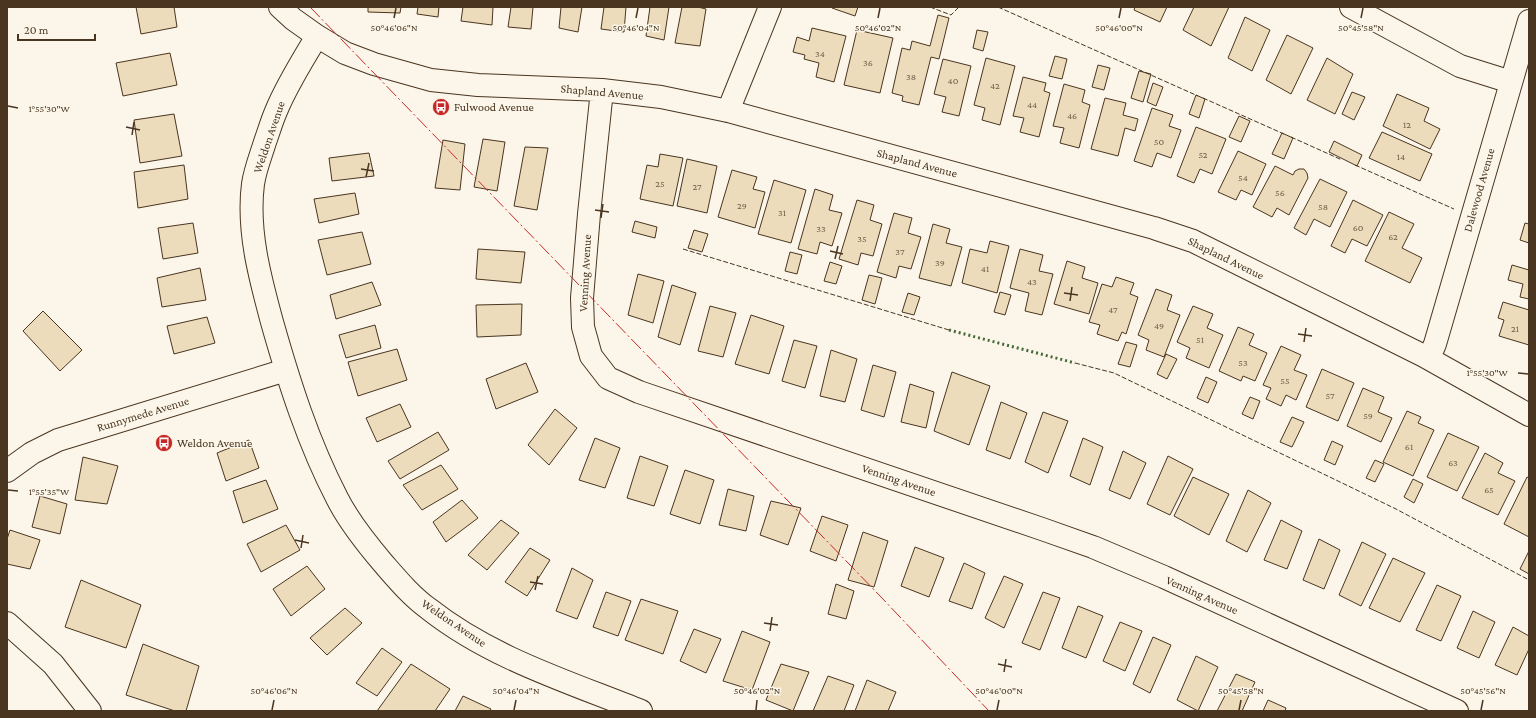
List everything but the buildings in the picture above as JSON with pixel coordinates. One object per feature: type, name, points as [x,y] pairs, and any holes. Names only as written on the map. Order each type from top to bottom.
[{"type":"street","name":"Shapland Avenue","points":[[280,7],[331,46],[345,53],[374,64],[432,80],[478,85],[602,90],[661,98],[728,111],[1131,221],[1193,241],[1429,358],[1529,415]]},
{"type":"street","points":[[728,111],[770,7]]},
{"type":"street","points":[[1351,7],[1460,66],[1511,82]]},
{"type":"street","name":"Dalewood Avenue","points":[[1429,358],[1435,344],[1529,21]]},
{"type":"street","name":"Weldon Avenue","points":[[317,36],[292,78],[277,110],[262,152],[253,184],[252,219],[256,251],[265,295],[286,370],[310,438],[338,500],[364,541],[399,582],[429,609],[475,640],[512,659],[641,711]]},
{"type":"street","name":"Venning Avenue","points":[[602,90],[582,298],[583,326],[591,356],[608,378],[639,392],[1092,547],[1164,577],[1457,711]]},
{"type":"street","name":"Runnymede Avenue","points":[[7,471],[32,453],[58,440],[286,370]]},
{"type":"street","points":[[7,623],[53,664],[90,711]]},
{"type":"hedge","points":[[949,330],[1075,363]]},
{"type":"fence","points":[[930,7],[951,15],[959,7]]},
{"type":"fence","points":[[998,7],[1198,96]]},
{"type":"fence","points":[[1203,98],[1284,134]]},
{"type":"fence","points":[[1291,137],[1342,160]]},
{"type":"fence","points":[[1355,165],[1454,209]]},
{"type":"fence","points":[[683,249],[949,330]]},
{"type":"fence","points":[[1075,363],[1114,373],[1396,509],[1529,580]]},
{"type":"power","points":[[310,7],[881,597],[989,711]]},
{"type":"place","name":"Fulwood Avenue","points":[[441,107]]},
{"type":"place","name":"Weldon Avenue","points":[[164,443]]}]
